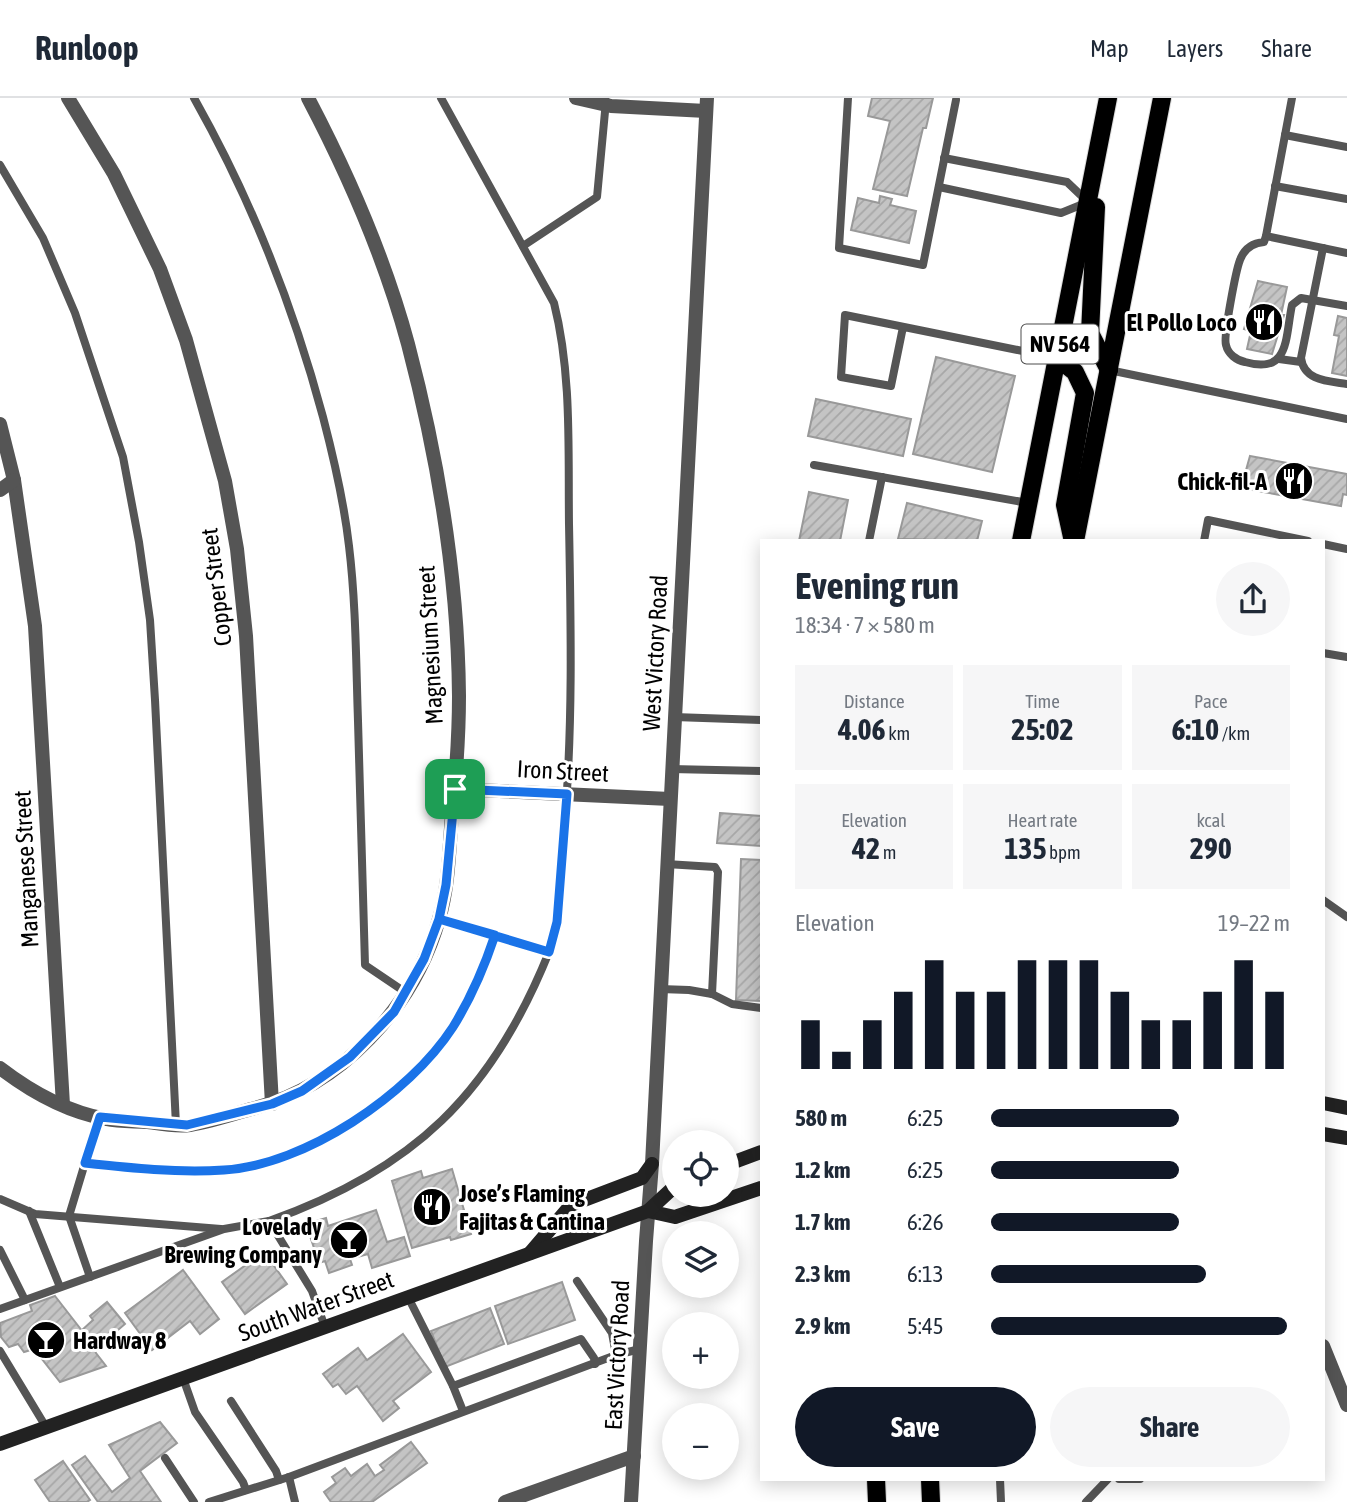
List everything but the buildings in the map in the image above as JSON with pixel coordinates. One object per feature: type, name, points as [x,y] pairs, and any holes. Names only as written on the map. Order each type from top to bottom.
[{"type":"main road","name":"NV 564","points":[[1021,539],[1108,98]]},
{"type":"main road","name":"NV 564","points":[[1074,539],[1162,98]]},
{"type":"main road","points":[[1098,148],[1090,333],[1109,370]]},
{"type":"main road","points":[[1057,358],[1074,372],[1085,393],[1065,505],[1074,539]]},
{"type":"main road","points":[[1325,1103],[1347,1108]]},
{"type":"main road","points":[[1325,1134],[1347,1138]]},
{"type":"main road","points":[[739,1160],[760,1152]]},
{"type":"main road","points":[[529,1254],[572,1205],[642,1178],[652,1164]]},
{"type":"main road","name":"South Water Street","points":[[648,1211],[675,1217],[760,1188]]},
{"type":"main road","name":"South Water Street","points":[[0,1444],[648,1211],[662,1198]]},
{"type":"main road","points":[[876,1481],[877,1502]]},
{"type":"main road","points":[[930,1481],[931,1502]]},
{"type":"street","name":"Copper Street","points":[[68,98],[114,174],[160,269],[186,340],[225,481],[237,550],[246,636],[272,1104]]},
{"type":"street","name":"Magnesium Street","points":[[0,1068],[25,1087],[63,1105],[100,1117],[187,1125],[272,1104],[302,1091],[350,1057],[394,1012],[424,959],[439,919],[446,885],[455,789],[458,683],[451,577],[437,469],[407,341],[376,249],[338,155],[308,98]]},
{"type":"street","points":[[576,98],[706,104]]},
{"type":"street","name":"West Victory Road","points":[[648,1211],[706,104]]},
{"type":"street","name":"Manganese Street","points":[[0,424],[15,480],[35,626],[63,1105]]},
{"type":"street","points":[[0,490],[15,480]]},
{"type":"street","name":"Iron Street","points":[[455,789],[670,799]]},
{"type":"street","name":"East Victory Road","points":[[631,1502],[648,1211]]},
{"type":"street","points":[[1325,1351],[1347,1405]]},
{"type":"street","points":[[505,1502],[634,1456]]},
{"type":"lane","points":[[194,98],[222,147],[251,208],[288,299],[337,469],[349,547],[356,658],[365,965],[405,992]]},
{"type":"lane","points":[[0,1309],[224,1229],[269,1221],[304,1209],[373,1172],[412,1147],[439,1125],[470,1092],[495,1058],[517,1022],[549,952],[557,922],[567,794],[572,675],[567,407],[563,337],[554,303],[441,98]]},
{"type":"lane","points":[[848,98],[839,247],[923,265],[956,100]]},
{"type":"lane","points":[[1292,98],[1264,242],[1250,246],[1240,259],[1225,341],[1232,356],[1245,362],[1269,366],[1282,354],[1292,305],[1301,298],[1347,306]]},
{"type":"lane","points":[[523,246],[597,197],[606,101]]},
{"type":"lane","points":[[1285,135],[1347,147]]},
{"type":"lane","points":[[939,187],[1061,213],[1088,202],[1067,182],[944,158]]},
{"type":"lane","points":[[0,165],[43,238],[75,313],[122,457],[139,542],[150,620],[176,1125]]},
{"type":"lane","points":[[1275,186],[1347,199]]},
{"type":"lane","points":[[1265,236],[1347,253]]},
{"type":"lane","points":[[1323,248],[1301,362],[1307,373],[1314,378],[1347,384]]},
{"type":"lane","points":[[903,327],[891,386],[841,377],[845,315],[1057,358]]},
{"type":"lane","points":[[1279,359],[1301,362]]},
{"type":"lane","points":[[1109,370],[1347,419]]},
{"type":"lane","points":[[814,465],[1028,502]]},
{"type":"lane","points":[[869,539],[881,477]]},
{"type":"lane","points":[[1204,539],[1208,520],[1298,539]]},
{"type":"lane","points":[[1325,544],[1347,549]]},
{"type":"lane","points":[[1325,653],[1347,657]]},
{"type":"lane","points":[[674,718],[760,720]]},
{"type":"lane","points":[[671,769],[760,771]]},
{"type":"lane","points":[[666,864],[715,867],[718,872],[712,994]]},
{"type":"lane","points":[[1325,901],[1347,917]]},
{"type":"lane","points":[[439,919],[549,952]]},
{"type":"lane","points":[[85,1163],[155,1170],[225,1170],[279,1158],[328,1137],[394,1091],[426,1060],[451,1030],[471,996],[495,935]]},
{"type":"lane","points":[[660,989],[712,994],[732,1004],[760,1008]]},
{"type":"lane","points":[[90,1277],[69,1216],[100,1117]]},
{"type":"lane","points":[[0,1199],[29,1211],[224,1229]]},
{"type":"lane","points":[[29,1211],[60,1287]]},
{"type":"lane","points":[[269,1221],[312,1290],[324,1327]]},
{"type":"lane","points":[[0,1250],[24,1300]]},
{"type":"lane","points":[[576,1282],[612,1333],[616,1355]]},
{"type":"lane","points":[[408,1297],[463,1411]]},
{"type":"lane","points":[[453,1386],[581,1339],[595,1364]]},
{"type":"lane","points":[[209,1502],[289,1477],[616,1355],[640,1349]]},
{"type":"lane","points":[[0,1351],[46,1427]]},
{"type":"lane","points":[[183,1378],[195,1412],[246,1490]]},
{"type":"lane","points":[[231,1401],[276,1471],[279,1480]]},
{"type":"lane","points":[[165,1458],[194,1502]]},
{"type":"lane","points":[[289,1477],[295,1502]]},
{"type":"lane","points":[[1000,1481],[1001,1502]]},
{"type":"lane","points":[[1086,1502],[1106,1481]]},
{"type":"place","name":"El Pollo Loco","points":[[1264,322]]},
{"type":"place","name":"Chick-fil-A","points":[[1294,481]]},
{"type":"place","name":"Jose’s Flaming Fajitas & Cantina","points":[[432,1207]]},
{"type":"place","name":"Lovelady Brewing Company","points":[[349,1240]]},
{"type":"place","name":"Hardway 8","points":[[46,1340]]},
{"type":"route","points":[[455,789],[446,885],[439,919],[495,935],[471,996],[451,1030],[426,1060],[394,1091],[363,1115],[328,1137],[279,1158],[225,1170],[155,1170],[85,1163],[100,1117],[187,1125],[272,1104],[302,1091],[350,1057],[394,1012],[424,959],[439,919],[495,935],[549,952],[557,922],[567,794],[455,789]]}]
